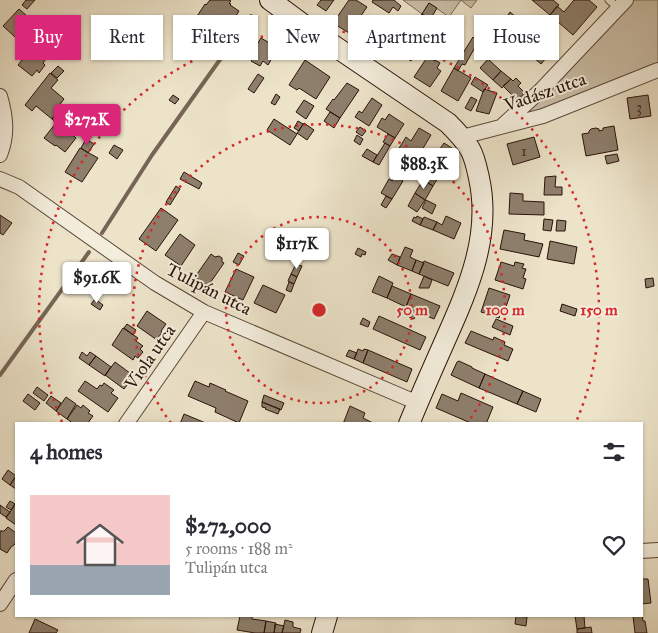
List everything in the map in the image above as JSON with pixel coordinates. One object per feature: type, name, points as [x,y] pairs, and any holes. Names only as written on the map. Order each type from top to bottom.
[{"type":"street","points":[[270,1],[448,123],[462,137],[471,150],[480,184],[483,226],[474,268],[455,319],[410,422]]},
{"type":"street","name":"Vadász utca","points":[[500,127],[540,91],[618,3]]},
{"type":"street","name":"Vadász utca","points":[[462,137],[543,116],[658,70]]},
{"type":"street","points":[[0,96],[6,128],[0,155]]},
{"type":"street","name":"Tulipán utca","points":[[0,179],[19,187],[155,283],[204,312],[418,403]]},
{"type":"street","name":"Viola utca","points":[[127,422],[204,312]]},
{"type":"street","points":[[643,551],[658,550]]},
{"type":"street","points":[[0,604],[15,582]]},
{"type":"street","points":[[322,633],[327,617]]},
{"type":"shaded area","points":[[403,0],[461,0],[450,15],[446,15],[429,3],[422,14]]},
{"type":"shaded area","points":[[461,0],[477,0],[471,8]]},
{"type":"shaded area","points":[[633,0],[658,0],[658,65],[527,116],[524,112]]},
{"type":"building","points":[[26,0],[35,0],[27,9],[22,5]]},
{"type":"building","points":[[210,0],[229,0],[231,1],[230,5],[239,11],[236,15],[198,15]]},
{"type":"building","points":[[321,0],[334,0],[326,11],[317,5]]},
{"type":"building","points":[[349,0],[356,0],[367,7],[361,15],[348,15],[348,32],[338,26],[338,16]]},
{"type":"building","points":[[373,0],[394,0],[401,6],[398,11],[393,7],[389,13],[372,2]]},
{"type":"building","points":[[532,0],[553,0],[559,5],[550,15]]},
{"type":"building","points":[[574,0],[589,0],[597,7],[573,35],[559,23],[559,15],[550,15],[557,6],[564,12]]},
{"type":"building","points":[[429,3],[437,8],[433,15],[422,14]]},
{"type":"building","points":[[19,9],[26,15],[15,15],[15,37],[3,26]]},
{"type":"building","points":[[473,37],[474,49],[465,65],[462,64],[458,71],[454,68],[459,60],[464,60],[464,52]]},
{"type":"building","points":[[261,38],[268,42],[268,60],[271,60],[268,65],[263,61],[260,66],[251,61],[258,60],[258,43]]},
{"type":"building","points":[[22,60],[45,60],[43,63],[45,65],[39,73],[37,70],[32,76],[18,65]]},
{"type":"building","points":[[305,60],[330,77],[316,99],[299,88],[297,90],[289,85]]},
{"type":"building","points":[[425,60],[435,60],[440,63],[437,68],[441,71],[430,87],[414,77]]},
{"type":"building","points":[[489,60],[501,71],[493,80],[480,68]]},
{"type":"building","points":[[536,60],[544,60],[541,64]]},
{"type":"building","points":[[58,66],[64,71],[57,78],[51,73]]},
{"type":"building","points":[[454,68],[471,78],[458,101],[441,91]]},
{"type":"building","points":[[501,71],[511,79],[502,88],[493,80]]},
{"type":"building","points":[[50,73],[58,80],[51,88],[64,99],[55,111],[57,113],[52,119],[36,106],[32,111],[25,105]]},
{"type":"building","points":[[258,74],[264,78],[254,93],[248,89]]},
{"type":"building","points":[[475,77],[488,85],[483,92],[471,84]]},
{"type":"building","points":[[516,78],[521,83],[518,86],[525,93],[517,100],[503,86],[511,79],[513,81]]},
{"type":"building","points":[[347,83],[359,90],[340,118],[326,109]]},
{"type":"building","points":[[484,89],[497,93],[489,114],[476,111]]},
{"type":"building","points":[[276,94],[280,97],[275,105],[271,103]]},
{"type":"building","points":[[173,95],[179,99],[175,104],[169,100]]},
{"type":"building","points":[[648,95],[651,116],[630,119],[627,98]]},
{"type":"building","points":[[471,97],[477,100],[471,111],[465,108]]},
{"type":"building","points":[[372,98],[382,105],[369,126],[355,117],[359,111],[362,113]]},
{"type":"building","points":[[304,100],[314,106],[306,119],[296,112]]},
{"type":"building","points":[[330,112],[340,118],[334,128],[324,121]]},
{"type":"building","points":[[57,113],[72,124],[67,130],[76,138],[65,152],[44,138],[56,123],[52,119]]},
{"type":"building","points":[[389,114],[404,124],[395,138],[377,127],[382,118],[385,120]]},
{"type":"building","points":[[100,116],[114,125],[107,135],[94,126]]},
{"type":"building","points":[[274,119],[297,134],[290,145],[267,130]]},
{"type":"building","points":[[298,121],[303,124],[299,131],[294,128]]},
{"type":"building","points":[[304,123],[314,130],[307,140],[297,133]]},
{"type":"building","points":[[614,126],[618,150],[586,156],[582,134],[589,133],[591,129],[596,128],[599,131],[603,130],[603,128]]},
{"type":"building","points":[[360,127],[366,131],[362,136],[356,132]]},
{"type":"building","points":[[419,128],[431,135],[416,160],[410,157],[405,165],[393,158],[406,137],[411,141]]},
{"type":"building","points":[[388,134],[395,138],[390,146],[383,142]]},
{"type":"building","points":[[357,135],[363,139],[360,145],[354,141]]},
{"type":"building","points":[[534,137],[540,157],[513,165],[507,144]]},
{"type":"building","points":[[86,139],[94,144],[88,153],[81,148]]},
{"type":"building","points":[[385,143],[390,146],[379,165],[373,162]]},
{"type":"building","points":[[444,143],[455,150],[433,186],[422,179],[424,175],[418,171],[431,149],[437,153]]},
{"type":"building","points":[[114,145],[123,150],[117,159],[109,153]]},
{"type":"building","points":[[80,148],[98,158],[82,182],[65,172]]},
{"type":"building","points":[[367,149],[377,155],[373,162],[362,156]]},
{"type":"building","points":[[617,154],[619,161],[607,164],[605,156]]},
{"type":"building","points":[[184,172],[202,183],[199,189],[180,179]]},
{"type":"building","points":[[395,176],[403,181],[392,199],[381,193],[389,179],[392,181]]},
{"type":"building","points":[[556,176],[555,187],[562,187],[562,195],[544,195],[545,177]]},
{"type":"building","points":[[423,180],[433,186],[425,200],[415,193]]},
{"type":"building","points":[[176,186],[180,189],[170,205],[166,202]]},
{"type":"building","points":[[415,193],[425,200],[417,212],[408,206]]},
{"type":"building","points":[[510,193],[523,194],[523,201],[544,202],[544,215],[509,214]]},
{"type":"building","points":[[386,196],[392,199],[386,208],[381,205]]},
{"type":"building","points":[[426,200],[436,205],[432,214],[422,208]]},
{"type":"building","points":[[161,208],[178,220],[156,251],[139,239]]},
{"type":"building","points":[[0,215],[12,223],[3,235],[0,233]]},
{"type":"building","points":[[417,216],[423,219],[420,225],[412,221]]},
{"type":"building","points":[[446,216],[461,223],[454,239],[433,230],[437,222],[442,225]]},
{"type":"building","points":[[424,217],[437,222],[433,230],[420,225]]},
{"type":"building","points":[[544,219],[553,220],[551,231],[543,230]]},
{"type":"building","points":[[557,220],[566,221],[565,231],[556,231]]},
{"type":"building","points":[[504,230],[525,234],[524,240],[543,244],[539,257],[500,249]]},
{"type":"building","points":[[180,234],[195,245],[181,266],[165,255]]},
{"type":"building","points":[[550,241],[577,247],[574,264],[547,259]]},
{"type":"building","points":[[405,247],[413,250],[410,257],[416,260],[412,271],[397,265]]},
{"type":"building","points":[[358,248],[366,252],[365,255],[362,254],[361,257],[355,254]]},
{"type":"building","points":[[238,253],[244,256],[239,265],[233,262]]},
{"type":"building","points":[[211,254],[222,258],[224,263],[208,286],[195,277]]},
{"type":"building","points":[[392,254],[400,257],[397,265],[388,260]]},
{"type":"building","points":[[416,260],[424,263],[419,274],[412,271]]},
{"type":"building","points":[[424,261],[454,273],[448,286],[419,274]]},
{"type":"building","points":[[501,262],[514,266],[515,262],[524,264],[522,268],[526,269],[523,278],[526,279],[523,289],[495,280]]},
{"type":"building","points":[[296,264],[302,266],[297,277],[291,274]]},
{"type":"building","points":[[236,269],[254,277],[243,300],[225,292]]},
{"type":"building","points":[[291,274],[297,277],[294,284],[288,281]]},
{"type":"building","points":[[379,276],[393,283],[387,298],[372,292]]},
{"type":"building","points":[[424,276],[432,280],[429,288],[419,288]]},
{"type":"building","points":[[653,278],[654,286],[646,288],[645,279]]},
{"type":"building","points":[[289,282],[294,284],[291,292],[286,290]]},
{"type":"building","points":[[263,285],[285,295],[276,313],[254,303]]},
{"type":"building","points":[[392,286],[411,294],[406,307],[387,298]]},
{"type":"building","points":[[489,288],[510,295],[505,310],[502,309],[499,318],[481,312]]},
{"type":"building","points":[[411,294],[440,306],[434,319],[406,307]]},
{"type":"building","points":[[95,299],[103,305],[100,310],[91,304]]},
{"type":"building","points":[[562,304],[577,309],[575,316],[560,311]]},
{"type":"building","points":[[412,310],[417,312],[414,319],[409,317]]},
{"type":"building","points":[[147,311],[166,324],[157,340],[137,326]]},
{"type":"building","points":[[379,316],[426,337],[420,350],[373,329]]},
{"type":"building","points":[[363,318],[370,322],[368,327],[360,324]]},
{"type":"building","points":[[496,319],[513,326],[510,335],[492,327]]},
{"type":"building","points":[[127,324],[136,330],[133,335],[124,328]]},
{"type":"building","points":[[123,328],[138,338],[136,341],[143,346],[140,349],[143,352],[138,358],[135,356],[133,360],[112,345]]},
{"type":"building","points":[[471,331],[493,340],[494,337],[505,342],[504,345],[513,349],[508,361],[465,343]]},
{"type":"building","points":[[358,349],[368,350],[363,363],[354,359]]},
{"type":"building","points":[[349,350],[357,353],[354,359],[346,356]]},
{"type":"building","points":[[368,350],[412,369],[407,382],[363,363]]},
{"type":"building","points":[[82,352],[87,356],[90,352],[96,356],[89,365],[79,358]]},
{"type":"building","points":[[96,356],[111,367],[105,376],[89,365]]},
{"type":"building","points":[[459,361],[485,374],[479,388],[451,375]]},
{"type":"building","points":[[115,362],[134,376],[124,389],[105,375]]},
{"type":"building","points":[[485,374],[523,391],[517,404],[479,388]]},
{"type":"building","points":[[85,381],[97,389],[104,383],[114,390],[111,393],[118,398],[108,412],[78,391]]},
{"type":"building","points":[[195,381],[209,387],[210,383],[248,401],[239,422],[237,422],[215,412],[216,408],[188,396]]},
{"type":"building","points":[[37,387],[48,395],[44,401],[33,393]]},
{"type":"building","points":[[523,391],[541,399],[536,412],[517,404]]},
{"type":"building","points":[[461,393],[493,407],[487,422],[468,422],[436,408],[442,394],[458,401]]},
{"type":"building","points":[[28,394],[40,403],[35,410],[23,401]]},
{"type":"building","points":[[264,395],[284,403],[281,410],[262,402]]},
{"type":"building","points":[[51,396],[61,403],[56,411],[46,403]]},
{"type":"building","points":[[66,397],[76,404],[67,419],[56,411]]},
{"type":"building","points":[[262,402],[280,409],[278,414],[262,407]]},
{"type":"building","points":[[77,405],[81,408],[83,405],[90,411],[88,413],[93,416],[88,422],[71,422],[67,419]]},
{"type":"building","points":[[350,406],[365,413],[363,418],[371,422],[344,422]]},
{"type":"building","points":[[184,414],[203,422],[181,422]]},
{"type":"building","points":[[8,470],[15,475],[10,485],[2,479]]},
{"type":"building","points":[[15,478],[15,488],[10,485]]},
{"type":"building","points":[[10,501],[15,504],[11,510],[6,507]]},
{"type":"building","points":[[15,504],[15,524],[6,518]]},
{"type":"building","points":[[0,505],[10,512],[6,517],[0,513]]},
{"type":"building","points":[[8,527],[15,532],[15,544],[7,553],[0,549],[0,531],[4,531]]},
{"type":"building","points":[[643,579],[648,579],[651,603],[643,604]]},
{"type":"building","points":[[240,617],[252,617],[252,619],[266,621],[264,633],[237,630]]},
{"type":"building","points":[[516,617],[527,617],[526,626],[515,624]]},
{"type":"building","points":[[575,617],[584,617],[585,628],[577,629]]},
{"type":"building","points":[[633,617],[642,617],[647,633],[635,633]]},
{"type":"building","points":[[35,619],[58,630],[56,633],[29,633]]},
{"type":"building","points":[[285,620],[293,622],[293,627],[301,629],[300,633],[282,633]]},
{"type":"building","points":[[266,621],[276,623],[274,633],[264,633]]},
{"type":"building","points":[[275,624],[284,626],[282,633],[274,633]]},
{"type":"building","points":[[591,627],[592,633],[577,633],[577,629]]},
{"type":"waterway","points":[[102,233],[152,155],[220,60]]},
{"type":"waterway","points":[[0,375],[89,252]]}]
